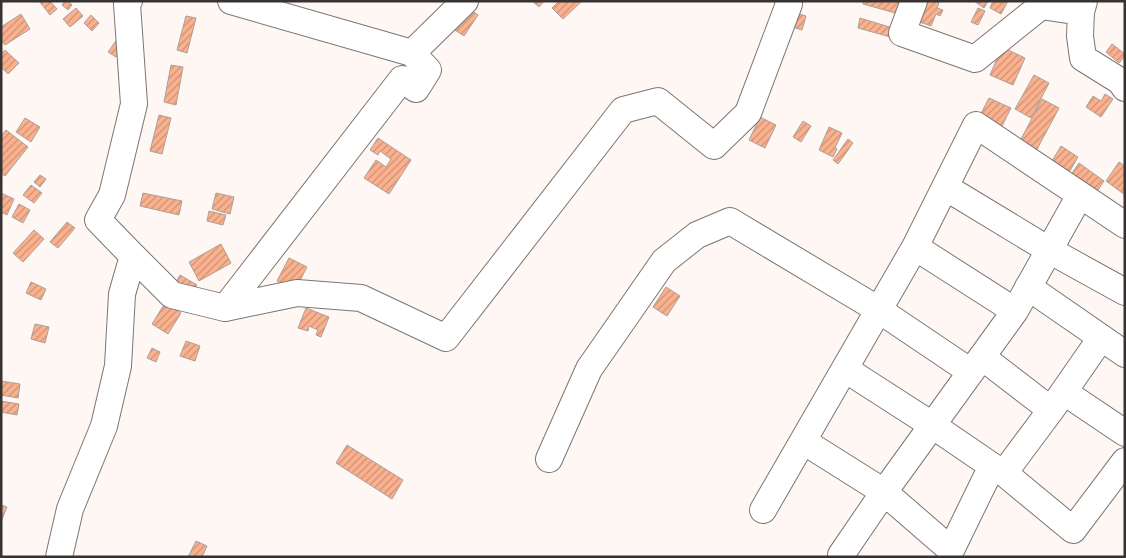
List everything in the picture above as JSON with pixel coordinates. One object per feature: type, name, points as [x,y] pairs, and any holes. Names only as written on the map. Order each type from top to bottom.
[{"type":"street","points":[[129,1],[127,4],[134,104],[112,195],[98,220],[172,295],[225,308],[297,292],[361,298],[446,338],[623,110],[658,101],[714,146],[721,140],[748,113],[789,4],[788,1]]},
{"type":"street","points":[[225,308],[402,79],[416,89],[428,70],[412,54],[231,1]]},
{"type":"street","points":[[412,54],[465,1]]},
{"type":"street","points":[[914,1],[902,33],[975,59],[1041,6],[1082,7],[1080,36],[1083,58],[1120,81],[1125,88]]},
{"type":"street","points":[[763,510],[915,247],[976,125],[1125,225]]},
{"type":"street","points":[[945,187],[1049,250],[1125,292]]},
{"type":"street","points":[[841,555],[884,492],[1015,311],[1080,195]]},
{"type":"street","points":[[549,459],[589,369],[664,261],[697,236],[730,221],[879,310],[976,364],[1125,433]]},
{"type":"street","points":[[915,247],[1015,311]]},
{"type":"street","points":[[59,557],[70,509],[104,426],[118,366],[122,294],[133,256]]},
{"type":"street","points":[[1028,287],[1125,354]]},
{"type":"street","points":[[803,441],[884,492],[951,550],[998,470],[1058,401],[1101,338]]},
{"type":"street","points":[[845,369],[998,470],[1072,530],[1125,461]]},
{"type":"building","points":[[39,1],[50,1],[57,9],[50,15]]},
{"type":"building","points":[[65,1],[72,5],[68,10],[62,5]]},
{"type":"building","points":[[532,1],[544,1],[539,7]]},
{"type":"building","points":[[559,1],[582,1],[563,19],[552,8]]},
{"type":"building","points":[[863,1],[908,1],[906,16],[863,4]]},
{"type":"building","points":[[918,1],[939,3],[937,8],[943,10],[940,16],[936,14],[931,26],[911,19]]},
{"type":"building","points":[[974,1],[988,1],[984,8]]},
{"type":"building","points":[[993,1],[1008,1],[1001,14],[990,8]]},
{"type":"building","points":[[76,8],[83,16],[70,27],[63,19]]},
{"type":"building","points":[[978,8],[985,11],[978,25],[971,22]]},
{"type":"building","points":[[469,9],[478,15],[464,36],[455,30]]},
{"type":"building","points":[[790,11],[806,16],[802,30],[786,25]]},
{"type":"building","points":[[21,14],[30,29],[5,45],[1,40],[1,27]]},
{"type":"building","points":[[91,15],[99,23],[92,31],[84,23]]},
{"type":"building","points":[[186,16],[196,18],[187,53],[177,50]]},
{"type":"building","points":[[860,18],[896,29],[894,38],[858,28]]},
{"type":"building","points":[[118,38],[126,44],[116,57],[108,52]]},
{"type":"building","points":[[1112,44],[1125,54],[1119,63],[1106,52]]},
{"type":"building","points":[[1002,47],[1025,58],[1013,85],[990,75]]},
{"type":"building","points":[[5,50],[19,63],[8,74],[1,67],[1,54]]},
{"type":"building","points":[[171,65],[183,67],[176,105],[164,102]]},
{"type":"building","points":[[1034,75],[1049,83],[1031,118],[1015,109]]},
{"type":"building","points":[[1105,94],[1113,99],[1101,117],[1086,107],[1093,96],[1101,101]]},
{"type":"building","points":[[989,98],[1011,108],[998,134],[976,123]]},
{"type":"building","points":[[1042,99],[1059,108],[1035,153],[1018,145]]},
{"type":"building","points":[[159,115],[171,118],[162,154],[150,151]]},
{"type":"building","points":[[760,117],[776,125],[765,148],[749,140]]},
{"type":"building","points":[[25,118],[40,127],[31,142],[16,132]]},
{"type":"building","points":[[803,121],[811,126],[801,142],[793,137]]},
{"type":"building","points":[[829,127],[842,133],[833,157],[819,150]]},
{"type":"building","points":[[6,130],[28,147],[5,176],[1,173],[1,136]]},
{"type":"building","points":[[378,138],[411,160],[389,194],[364,178],[376,160],[386,167],[391,159],[380,151],[378,155],[370,150]]},
{"type":"building","points":[[848,139],[853,143],[838,164],[833,160]]},
{"type":"building","points":[[1061,146],[1078,157],[1067,176],[1049,166]]},
{"type":"building","points":[[1119,162],[1125,166],[1125,195],[1106,181]]},
{"type":"building","points":[[1079,163],[1104,181],[1096,193],[1070,176]]},
{"type":"building","points":[[40,175],[46,179],[40,187],[34,182]]},
{"type":"building","points":[[31,185],[42,193],[34,203],[23,195]]},
{"type":"building","points":[[1,193],[14,199],[7,215],[1,212]]},
{"type":"building","points":[[143,193],[182,201],[179,215],[140,206]]},
{"type":"building","points":[[216,193],[234,197],[230,214],[212,209]]},
{"type":"building","points":[[19,204],[30,210],[23,223],[12,217]]},
{"type":"building","points":[[209,211],[226,215],[223,225],[207,221]]},
{"type":"building","points":[[67,222],[75,228],[58,248],[50,242]]},
{"type":"building","points":[[34,230],[44,239],[23,262],[13,253]]},
{"type":"building","points":[[221,244],[231,263],[199,281],[189,262]]},
{"type":"building","points":[[289,258],[307,267],[295,290],[277,281]]},
{"type":"building","points":[[180,275],[197,285],[190,296],[174,286]]},
{"type":"building","points":[[31,282],[46,289],[41,300],[26,293]]},
{"type":"building","points":[[666,287],[680,296],[667,316],[653,307]]},
{"type":"building","points":[[165,303],[181,313],[168,334],[152,324]]},
{"type":"building","points":[[306,308],[329,317],[321,337],[316,335],[318,330],[309,326],[308,331],[298,328]]},
{"type":"building","points":[[35,324],[49,327],[45,343],[31,339]]},
{"type":"building","points":[[186,341],[200,346],[195,361],[180,356]]},
{"type":"building","points":[[152,348],[160,352],[156,362],[147,358]]},
{"type":"building","points":[[1,381],[20,384],[18,398],[1,395]]},
{"type":"building","points":[[1,401],[19,404],[17,415],[1,412]]},
{"type":"building","points":[[347,445],[403,480],[392,499],[336,463]]},
{"type":"building","points":[[1,505],[7,507],[1,522]]},
{"type":"building","points":[[196,541],[207,546],[202,557],[188,557]]}]
